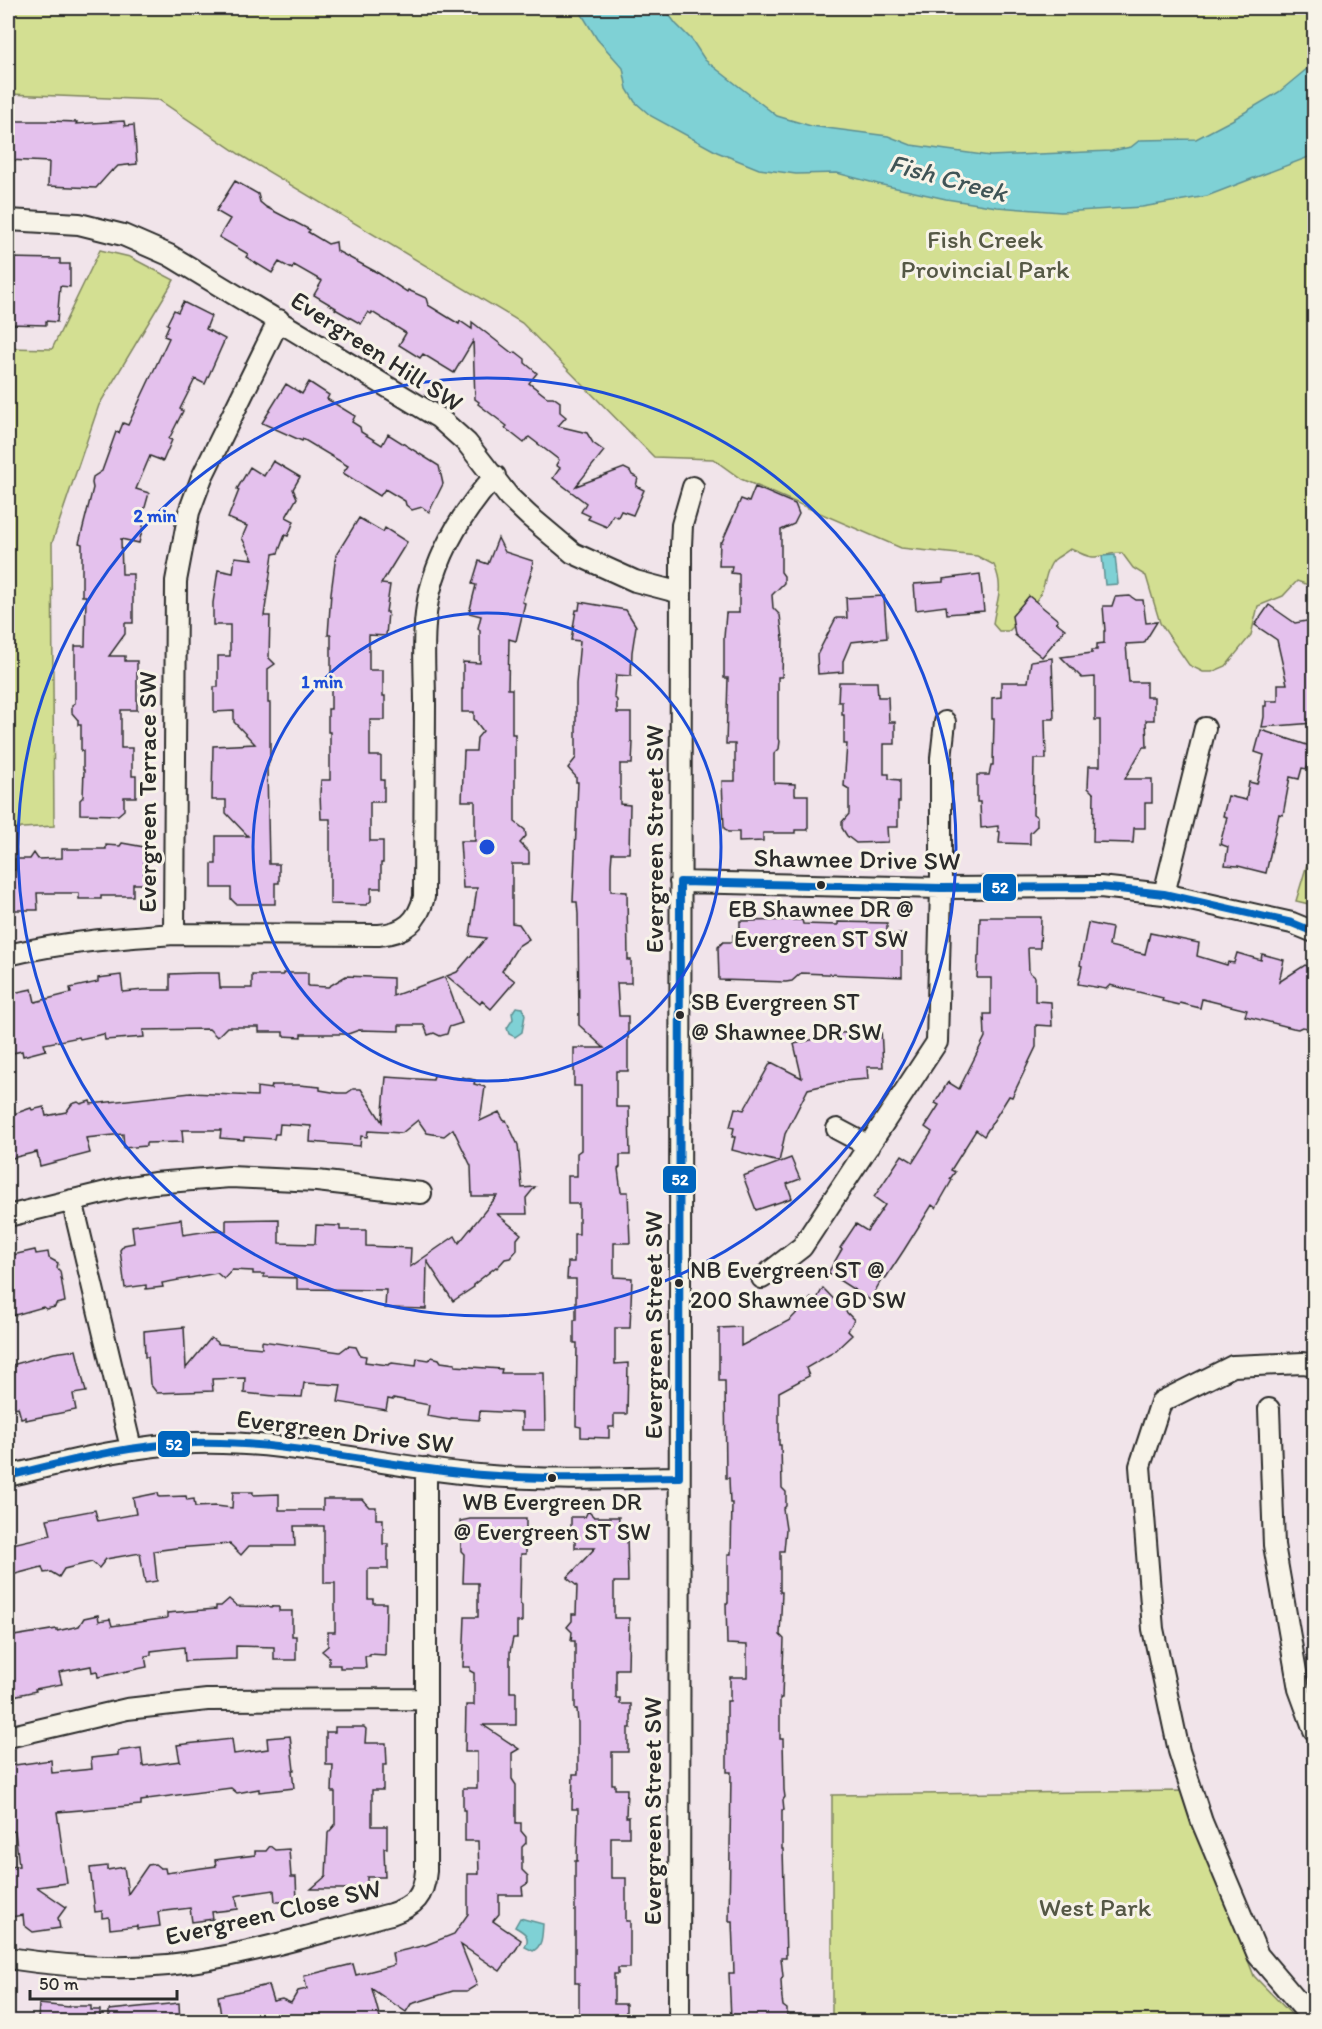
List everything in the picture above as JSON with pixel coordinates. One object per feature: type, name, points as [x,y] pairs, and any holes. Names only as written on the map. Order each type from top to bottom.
[{"type":"street","name":"Evergreen Hill SW","points":[[8,220],[79,224],[123,235],[169,255],[439,418],[467,443],[509,496],[573,553],[635,581],[681,593]]},
{"type":"street","name":"Evergreen Terrace SW","points":[[279,320],[202,477],[189,512],[181,546],[176,581],[174,934],[379,935],[400,931],[414,921],[424,897],[425,637],[430,590],[445,547],[460,519],[477,495],[495,476]]},
{"type":"street","name":"Evergreen Street SW","points":[[679,2022],[681,593],[682,525],[693,487]]},
{"type":"street","points":[[762,1278],[802,1247],[938,1042],[941,758],[945,722]]},
{"type":"street","points":[[1164,894],[1205,728]]},
{"type":"street","name":"Shawnee Drive SW","points":[[680,882],[941,888],[1100,887],[1164,894],[1292,923],[1314,932]]},
{"type":"street","points":[[8,955],[70,943],[174,934]]},
{"type":"street","points":[[837,1129],[869,1146]]},
{"type":"street","points":[[8,1216],[154,1183],[230,1177],[317,1181],[421,1193]]},
{"type":"street","points":[[72,1200],[131,1448]]},
{"type":"street","points":[[1314,1365],[1303,1363],[1233,1365],[1161,1402],[1140,1466],[1154,1629],[1179,1751],[1202,1822],[1258,1955],[1314,2021]]},
{"type":"street","points":[[1269,1409],[1274,1545],[1299,1689],[1314,1730]]},
{"type":"street","name":"Evergreen Drive SW","points":[[8,1476],[86,1456],[131,1448],[194,1443],[266,1444],[479,1475],[545,1479],[679,1477]]},
{"type":"street","name":"Evergreen Close SW","points":[[8,1958],[89,1967],[168,1965],[253,1949],[404,1910],[421,1894],[424,1885],[426,1468]]},
{"type":"street","points":[[8,1737],[127,1709],[207,1700],[425,1698]]},
{"type":"green space","name":"Fish Creek Provincial Park","points":[[8,8],[1314,8],[1314,587],[1297,581],[1283,596],[1258,606],[1251,635],[1226,666],[1212,672],[1203,672],[1189,665],[1160,623],[1146,576],[1133,568],[1122,553],[1093,557],[1070,549],[1051,564],[1040,595],[1025,613],[1009,631],[999,631],[993,624],[999,595],[999,581],[994,565],[977,556],[901,548],[741,479],[713,459],[654,457],[522,323],[242,156],[159,100],[8,94]]},
{"type":"green space","points":[[100,250],[130,257],[174,280],[99,405],[52,543],[54,826],[8,829],[8,348],[52,349]]},
{"type":"green space","points":[[1314,841],[1314,886],[1309,904],[1296,901]]},
{"type":"green space","name":"West Park","points":[[1184,1791],[1254,1976],[1298,2021],[832,2022],[832,1795]]},
{"type":"water","name":"Fish Creek","points":[[578,8],[664,8],[692,40],[705,60],[777,116],[811,126],[888,136],[911,145],[990,156],[1111,151],[1131,147],[1140,140],[1196,139],[1279,92],[1314,63],[1314,155],[1207,196],[1142,207],[1061,212],[997,207],[946,199],[837,173],[796,174],[759,169],[717,152],[651,116],[635,102],[627,89],[623,68],[597,39]]},
{"type":"water","points":[[1115,555],[1118,584],[1105,585],[1102,556]]},
{"type":"water","points":[[516,1007],[523,1008],[525,1015],[522,1032],[515,1037],[509,1034],[507,1028],[513,1019],[512,1013]]},
{"type":"water","points":[[520,1918],[543,1924],[540,1943],[533,1951],[525,1947],[527,1937],[515,1927]]},
{"type":"building","points":[[8,121],[77,122],[76,124],[124,121],[125,126],[134,125],[137,164],[118,166],[96,188],[48,186],[49,162],[8,160]]},
{"type":"building","points":[[235,181],[258,194],[260,202],[266,207],[310,230],[308,232],[328,244],[336,242],[337,251],[407,292],[408,290],[426,298],[428,305],[459,324],[460,321],[472,329],[472,322],[512,353],[516,352],[525,359],[525,363],[537,373],[529,383],[547,397],[553,397],[560,402],[560,412],[566,417],[558,426],[587,433],[593,443],[604,451],[576,486],[624,468],[630,471],[638,478],[636,486],[644,490],[633,515],[621,511],[618,517],[613,515],[607,527],[588,519],[590,516],[581,512],[586,503],[553,478],[560,468],[556,465],[559,460],[529,437],[524,443],[505,428],[507,426],[478,404],[479,402],[475,399],[473,341],[454,373],[423,354],[420,358],[399,345],[406,333],[372,312],[371,314],[368,312],[361,324],[314,295],[322,281],[294,265],[292,269],[279,262],[272,273],[246,257],[248,254],[219,237],[230,219],[216,211]]},
{"type":"building","points":[[8,258],[60,259],[60,264],[70,264],[70,287],[60,286],[57,322],[46,321],[46,325],[8,324]]},
{"type":"building","points":[[183,302],[211,316],[206,329],[225,339],[205,384],[195,379],[180,409],[183,411],[169,439],[172,440],[163,461],[150,456],[136,489],[149,493],[142,518],[145,518],[139,543],[121,539],[122,574],[133,574],[133,623],[125,623],[125,634],[109,656],[125,656],[125,661],[137,661],[137,710],[121,710],[121,748],[132,748],[132,776],[136,776],[136,797],[124,797],[124,810],[118,815],[80,814],[84,770],[81,725],[78,725],[78,720],[72,713],[72,705],[75,703],[75,646],[85,646],[86,596],[82,596],[82,544],[79,543],[93,488],[93,477],[102,471],[116,432],[119,433],[123,423],[128,425],[169,338],[164,336],[169,325],[167,324],[174,310],[178,312]]},
{"type":"building","points":[[309,382],[329,395],[327,399],[355,416],[352,422],[360,427],[361,432],[382,445],[388,434],[439,466],[443,484],[429,512],[422,507],[412,510],[405,501],[385,489],[380,496],[343,473],[348,466],[303,439],[302,441],[262,423],[286,384],[302,394]]},
{"type":"building","points":[[273,461],[300,477],[293,489],[297,498],[286,517],[294,521],[278,553],[273,554],[264,616],[270,616],[269,658],[275,664],[268,669],[268,703],[270,703],[270,759],[267,769],[269,864],[279,864],[279,883],[275,883],[275,904],[236,904],[231,899],[231,888],[212,888],[212,864],[216,864],[216,836],[248,836],[226,813],[226,800],[212,800],[213,746],[255,744],[234,722],[234,711],[214,712],[214,687],[218,687],[218,656],[230,656],[230,625],[213,625],[213,603],[218,570],[233,573],[235,557],[253,559],[242,538],[247,526],[228,518],[239,490],[237,489],[250,467],[264,476]]},
{"type":"building","points":[[755,487],[795,504],[799,514],[794,524],[781,530],[781,572],[784,576],[784,583],[772,595],[773,608],[780,615],[783,639],[782,677],[778,677],[778,739],[780,741],[779,749],[774,754],[774,783],[795,784],[795,795],[808,795],[808,830],[795,830],[795,833],[763,833],[763,841],[739,842],[739,832],[728,832],[724,828],[722,781],[735,781],[735,744],[726,744],[728,678],[724,678],[724,638],[726,613],[739,613],[739,574],[731,573],[732,566],[719,566],[720,542],[741,499],[749,502]]},
{"type":"building","points":[[359,518],[383,532],[385,528],[407,542],[381,584],[390,585],[386,612],[388,612],[386,636],[369,635],[369,670],[383,670],[383,696],[385,696],[385,720],[370,720],[370,756],[381,756],[384,802],[370,802],[370,841],[383,841],[383,863],[381,863],[381,888],[371,888],[371,901],[366,905],[330,904],[330,819],[321,819],[320,793],[321,780],[330,780],[328,709],[331,709],[331,635],[328,635],[331,593],[336,555]]},
{"type":"building","points":[[498,538],[505,552],[533,561],[522,602],[525,603],[516,641],[509,639],[508,689],[512,689],[512,734],[515,734],[515,822],[525,830],[526,836],[520,843],[529,852],[529,864],[512,864],[512,923],[519,924],[529,939],[518,946],[502,971],[515,981],[491,1009],[482,1001],[480,1004],[447,976],[457,972],[486,938],[470,936],[477,888],[463,888],[460,841],[475,841],[475,801],[462,801],[464,751],[476,751],[477,738],[483,731],[474,719],[474,712],[462,712],[462,689],[463,662],[480,663],[480,631],[478,628],[481,616],[469,613],[476,585],[472,584],[479,561],[488,564]]},
{"type":"building","points":[[980,574],[984,611],[947,614],[946,606],[916,610],[914,584],[943,582],[943,579]]},
{"type":"building","points":[[884,596],[887,638],[851,642],[843,661],[843,672],[818,674],[817,655],[836,618],[847,618],[846,598]]},
{"type":"building","points":[[1029,596],[1058,620],[1056,622],[1065,629],[1042,657],[1015,635],[1012,616]]},
{"type":"building","points":[[1130,596],[1136,600],[1143,600],[1146,623],[1157,622],[1144,643],[1126,644],[1129,682],[1146,682],[1146,697],[1154,697],[1154,720],[1146,720],[1147,747],[1143,747],[1125,779],[1152,779],[1152,803],[1145,803],[1145,828],[1134,828],[1133,843],[1093,842],[1094,794],[1088,788],[1089,766],[1100,766],[1100,720],[1095,720],[1095,677],[1082,678],[1061,657],[1092,653],[1092,650],[1097,650],[1097,644],[1104,643],[1103,606],[1112,606],[1115,597]]},
{"type":"building","points":[[580,602],[626,610],[636,626],[631,676],[616,675],[614,697],[617,700],[617,713],[631,713],[631,742],[633,742],[632,764],[620,764],[620,804],[630,805],[629,853],[612,853],[611,866],[611,891],[627,892],[628,960],[631,960],[631,983],[617,983],[619,1016],[628,1016],[628,1071],[616,1071],[616,1107],[629,1107],[630,1155],[620,1155],[618,1169],[621,1192],[628,1192],[630,1243],[614,1243],[614,1277],[632,1278],[630,1328],[615,1328],[615,1364],[628,1363],[627,1414],[614,1414],[614,1427],[609,1427],[609,1438],[581,1437],[581,1427],[576,1426],[577,1343],[574,1343],[574,1320],[576,1320],[576,1279],[567,1279],[568,1262],[574,1262],[574,1234],[579,1234],[579,1204],[568,1204],[568,1176],[577,1176],[577,1153],[581,1150],[581,1086],[574,1086],[574,1048],[604,1048],[579,1025],[578,914],[577,902],[573,902],[578,782],[568,768],[576,758],[576,684],[580,641],[571,640],[576,610],[579,610]]},
{"type":"building","points":[[1269,605],[1295,623],[1312,620],[1314,723],[1262,727],[1266,701],[1278,701],[1278,684],[1287,684],[1277,640],[1255,625]]},
{"type":"building","points":[[1052,658],[1054,719],[1045,719],[1046,759],[1034,759],[1033,814],[1037,817],[1037,826],[1030,833],[1030,844],[999,843],[998,826],[981,828],[980,802],[977,802],[977,775],[989,775],[991,765],[993,765],[992,698],[1001,697],[1001,682],[1028,682],[1031,661]]},
{"type":"building","points":[[839,682],[877,682],[878,697],[888,697],[889,722],[895,722],[895,744],[884,744],[884,774],[889,774],[889,779],[900,780],[900,802],[898,802],[898,827],[887,827],[888,842],[856,843],[847,836],[842,828],[842,822],[849,814],[849,789],[844,786],[847,744],[844,744],[842,702],[838,702]]},
{"type":"building","points":[[1261,730],[1313,747],[1307,769],[1302,768],[1299,779],[1290,777],[1283,815],[1279,814],[1266,873],[1225,865],[1228,847],[1220,844],[1227,817],[1223,816],[1228,796],[1246,800],[1249,782],[1257,784],[1264,755],[1255,752]]},
{"type":"building","points":[[122,843],[144,847],[144,884],[133,884],[133,896],[79,899],[79,893],[37,893],[38,910],[8,910],[8,870],[15,870],[15,859],[30,859],[34,853],[38,859],[62,858],[62,849],[106,849],[106,845],[120,846]]},
{"type":"building","points":[[980,917],[1041,917],[1040,948],[1028,948],[1029,972],[1035,977],[1035,1001],[1051,1002],[1052,1026],[1036,1025],[1036,1047],[1012,1097],[1009,1096],[984,1136],[976,1130],[951,1170],[955,1172],[950,1179],[952,1180],[936,1208],[932,1205],[870,1300],[828,1273],[842,1249],[840,1248],[856,1224],[867,1231],[885,1205],[874,1197],[902,1155],[913,1162],[932,1132],[925,1127],[939,1105],[935,1103],[948,1082],[959,1089],[985,1037],[984,1014],[991,1014],[991,978],[977,978]]},
{"type":"building","points":[[802,920],[803,924],[887,923],[887,935],[902,934],[902,977],[801,973],[792,981],[786,982],[719,980],[718,947],[723,942],[733,942],[733,935],[740,935],[740,921]]},
{"type":"building","points":[[1088,923],[1112,928],[1109,946],[1145,954],[1150,933],[1199,943],[1197,956],[1227,965],[1228,962],[1234,963],[1237,953],[1261,960],[1262,954],[1284,960],[1279,982],[1305,965],[1314,968],[1314,1029],[1302,1027],[1298,1029],[1245,1016],[1247,1010],[1202,999],[1200,1008],[1162,1001],[1163,998],[1110,985],[1106,989],[1078,984]]},
{"type":"building","points":[[219,973],[220,988],[252,988],[252,975],[283,975],[283,973],[308,973],[308,986],[328,987],[346,976],[393,978],[393,996],[445,977],[462,1023],[449,1027],[447,1034],[440,1036],[434,1033],[428,1035],[424,1025],[399,1025],[399,1031],[359,1030],[348,1034],[301,1034],[301,1037],[283,1036],[283,1032],[259,1032],[259,1027],[227,1027],[217,1037],[209,1029],[143,1030],[144,1037],[105,1040],[104,1034],[80,1039],[79,1037],[44,1044],[46,1050],[23,1056],[22,1051],[8,1054],[8,994],[32,989],[35,1002],[71,993],[70,988],[98,982],[98,978],[121,975],[123,992],[170,990],[170,974]]},
{"type":"building","points":[[865,1028],[881,1028],[883,1067],[867,1067],[868,1079],[843,1081],[808,1089],[785,1134],[779,1162],[732,1150],[735,1137],[732,1137],[734,1128],[730,1127],[735,1108],[744,1110],[771,1062],[802,1078],[794,1044],[840,1033],[865,1032]]},
{"type":"building","points":[[434,1075],[475,1080],[474,1084],[485,1087],[480,1121],[499,1112],[504,1121],[506,1120],[518,1145],[522,1188],[535,1187],[526,1198],[527,1214],[497,1214],[521,1234],[517,1239],[517,1250],[510,1258],[505,1259],[497,1268],[473,1285],[474,1287],[453,1301],[427,1261],[426,1309],[385,1308],[386,1290],[297,1289],[297,1278],[264,1277],[264,1274],[253,1274],[253,1271],[232,1270],[224,1279],[217,1273],[162,1283],[163,1287],[146,1289],[146,1285],[125,1288],[120,1250],[124,1245],[134,1243],[132,1226],[181,1219],[183,1235],[215,1230],[226,1231],[226,1220],[279,1219],[279,1243],[315,1244],[316,1225],[340,1226],[340,1230],[366,1230],[366,1246],[411,1248],[410,1267],[455,1236],[459,1243],[497,1196],[472,1196],[471,1166],[453,1129],[444,1136],[427,1133],[418,1120],[402,1133],[368,1131],[367,1137],[361,1136],[360,1146],[310,1142],[311,1126],[280,1124],[279,1134],[275,1134],[274,1139],[244,1137],[244,1140],[220,1138],[221,1130],[182,1130],[183,1142],[146,1143],[146,1146],[124,1148],[123,1134],[86,1138],[90,1153],[40,1166],[37,1152],[8,1159],[8,1116],[31,1108],[32,1110],[44,1107],[46,1116],[66,1112],[72,1104],[78,1102],[81,1104],[90,1101],[91,1104],[191,1093],[257,1096],[257,1087],[271,1089],[272,1085],[299,1085],[320,1087],[320,1090],[338,1093],[361,1089],[382,1122],[386,1077],[433,1080]]},
{"type":"building","points":[[791,1158],[800,1179],[787,1184],[792,1198],[756,1210],[743,1176]]},
{"type":"building","points":[[35,1250],[36,1254],[48,1252],[49,1258],[58,1263],[57,1268],[60,1271],[65,1302],[56,1304],[55,1307],[46,1309],[43,1307],[8,1317],[8,1256]]},
{"type":"building","points":[[823,1288],[854,1320],[848,1331],[852,1335],[834,1352],[806,1368],[809,1376],[779,1392],[782,1488],[786,1492],[786,1506],[783,1509],[786,1529],[784,1551],[780,1551],[780,1592],[782,1592],[780,1635],[784,1639],[780,1739],[783,1739],[785,1797],[784,1810],[782,1810],[782,1849],[786,1958],[781,1958],[783,1976],[781,1980],[783,2006],[787,2009],[787,2022],[731,2019],[729,1973],[734,1973],[732,1921],[729,1921],[731,1772],[727,1772],[727,1701],[730,1701],[730,1677],[747,1677],[747,1645],[727,1644],[726,1603],[728,1603],[728,1554],[731,1554],[732,1503],[730,1503],[729,1478],[726,1478],[725,1381],[719,1381],[719,1328],[741,1327],[741,1346],[790,1320],[811,1298],[815,1302]]},
{"type":"building","points":[[184,1327],[186,1368],[211,1338],[219,1344],[262,1348],[262,1341],[340,1352],[348,1346],[356,1347],[360,1355],[366,1356],[365,1362],[388,1365],[392,1363],[416,1366],[417,1358],[429,1360],[432,1357],[441,1362],[455,1364],[455,1366],[502,1369],[501,1373],[544,1373],[545,1430],[522,1430],[522,1413],[480,1411],[479,1420],[451,1418],[450,1420],[427,1416],[429,1405],[393,1398],[393,1400],[388,1399],[386,1410],[338,1402],[341,1385],[304,1383],[302,1397],[274,1396],[244,1393],[245,1378],[212,1379],[213,1391],[157,1393],[150,1384],[148,1357],[145,1357],[144,1331]]},
{"type":"building","points":[[76,1350],[86,1392],[73,1394],[76,1410],[25,1420],[25,1417],[21,1418],[18,1407],[8,1409],[8,1370],[13,1369],[12,1365],[54,1353]]},
{"type":"building","points":[[233,1492],[253,1492],[253,1495],[279,1494],[279,1510],[323,1510],[323,1499],[362,1499],[369,1507],[376,1507],[376,1519],[383,1519],[383,1544],[388,1544],[388,1569],[368,1569],[368,1599],[373,1599],[373,1603],[386,1603],[385,1655],[365,1656],[366,1668],[340,1668],[340,1665],[329,1665],[329,1657],[322,1651],[328,1646],[328,1632],[335,1632],[335,1583],[324,1583],[324,1526],[294,1526],[295,1546],[249,1546],[241,1555],[230,1544],[154,1551],[157,1581],[145,1583],[140,1553],[106,1559],[99,1568],[92,1562],[64,1569],[59,1577],[51,1572],[44,1573],[42,1567],[8,1576],[8,1545],[51,1535],[47,1519],[95,1510],[98,1521],[136,1514],[133,1498],[158,1493],[159,1497],[186,1496],[187,1500],[194,1499],[195,1507],[232,1508]]},
{"type":"building","points":[[588,1511],[594,1517],[619,1517],[618,1533],[627,1533],[628,1582],[614,1582],[614,1618],[629,1618],[628,1669],[616,1669],[616,1698],[620,1698],[620,1704],[631,1704],[631,1728],[628,1728],[628,1752],[612,1752],[612,1784],[615,1784],[615,1789],[627,1789],[626,1817],[629,1817],[629,1837],[611,1837],[611,1878],[626,1878],[626,1921],[630,1921],[630,1968],[618,1968],[618,1974],[614,1974],[614,2004],[626,2004],[626,2022],[579,2022],[579,1983],[575,1983],[575,1861],[577,1861],[578,1809],[572,1809],[573,1774],[578,1774],[578,1723],[577,1709],[575,1709],[575,1641],[571,1641],[572,1632],[567,1627],[572,1621],[572,1614],[576,1614],[577,1586],[567,1578],[595,1548],[575,1548],[575,1537],[571,1537],[571,1517],[585,1517]]},
{"type":"building","points":[[526,1519],[526,1554],[521,1554],[522,1622],[517,1622],[517,1638],[513,1638],[510,1652],[510,1692],[516,1692],[516,1725],[483,1725],[519,1749],[512,1753],[512,1779],[516,1785],[516,1823],[521,1823],[521,1831],[526,1837],[526,1843],[522,1847],[522,1870],[528,1876],[528,1883],[522,1887],[523,1895],[499,1895],[499,1914],[493,1921],[521,1940],[500,1971],[461,1945],[477,1985],[467,1991],[453,1991],[411,2004],[406,2012],[372,1989],[381,2022],[222,2022],[218,1996],[268,1985],[273,2001],[282,1999],[291,2003],[298,1991],[307,1989],[304,1976],[353,1964],[356,1975],[394,1965],[392,1953],[426,1945],[454,1934],[468,1914],[468,1874],[479,1874],[478,1841],[465,1841],[465,1810],[463,1810],[463,1788],[477,1788],[477,1752],[465,1752],[466,1705],[474,1705],[474,1673],[470,1671],[470,1667],[463,1667],[465,1617],[478,1617],[478,1583],[463,1583],[464,1554],[461,1551],[460,1521]]},
{"type":"building","points":[[229,1599],[237,1606],[279,1607],[279,1611],[292,1611],[292,1636],[296,1636],[296,1660],[274,1660],[274,1647],[236,1646],[236,1659],[185,1661],[184,1647],[151,1651],[151,1655],[145,1656],[147,1667],[98,1677],[97,1671],[92,1672],[91,1666],[59,1672],[62,1684],[13,1696],[11,1688],[8,1689],[8,1637],[79,1626],[84,1618],[98,1615],[99,1621],[110,1619],[112,1626],[167,1618],[167,1613],[216,1609],[216,1606],[221,1606]]},
{"type":"building","points":[[335,1727],[364,1727],[366,1729],[365,1743],[386,1743],[387,1765],[383,1765],[383,1790],[372,1790],[372,1826],[387,1826],[387,1848],[384,1848],[385,1877],[367,1877],[367,1889],[311,1889],[326,1876],[328,1833],[335,1825],[335,1792],[332,1792],[333,1765],[326,1765],[326,1732],[335,1732]]},
{"type":"building","points":[[290,1736],[294,1788],[259,1792],[259,1789],[237,1793],[231,1788],[147,1799],[141,1801],[141,1805],[57,1812],[67,1883],[37,1887],[66,1907],[58,1918],[60,1928],[33,1932],[24,1925],[23,1915],[11,1917],[8,1867],[19,1866],[15,1831],[8,1832],[8,1766],[51,1760],[52,1773],[92,1769],[91,1758],[118,1755],[118,1751],[141,1748],[143,1766],[180,1761],[177,1745],[232,1739],[234,1754],[268,1749],[267,1738]]},
{"type":"building","points":[[270,1846],[275,1850],[289,1849],[291,1877],[296,1877],[297,1902],[275,1902],[274,1890],[240,1895],[236,1896],[238,1909],[212,1912],[213,1919],[192,1922],[190,1908],[158,1912],[160,1926],[137,1929],[137,1926],[110,1929],[109,1917],[102,1918],[102,1911],[95,1912],[90,1868],[107,1866],[107,1870],[124,1867],[128,1894],[148,1865],[155,1864],[160,1868],[165,1868],[166,1873],[216,1866],[215,1860],[255,1855],[255,1851],[266,1851]]},
{"type":"building","points":[[179,2003],[180,2022],[109,2022],[109,2010]]},
{"type":"building","points":[[39,2004],[69,2007],[91,2006],[91,2010],[100,2010],[100,2022],[38,2022]]},
{"type":"transit line","name":"52","points":[[680,882],[941,888],[1100,887],[1164,894],[1292,923],[1314,932]]},
{"type":"transit line","name":"52","points":[[679,1477],[680,882]]},
{"type":"transit line","name":"52","points":[[8,1476],[77,1459],[148,1446],[226,1443],[289,1448],[473,1474],[561,1478],[679,1477]]},
{"type":"place","name":"EB Shawnee DR @ Evergreen ST SW","points":[[821,885]]},
{"type":"place","name":"SB Evergreen ST @ Shawnee DR SW","points":[[680,1015]]},
{"type":"place","name":"NB Evergreen ST @ 200 Shawnee GD SW","points":[[679,1283]]},
{"type":"place","name":"WB Evergreen DR @ Evergreen ST SW","points":[[552,1478]]}]
